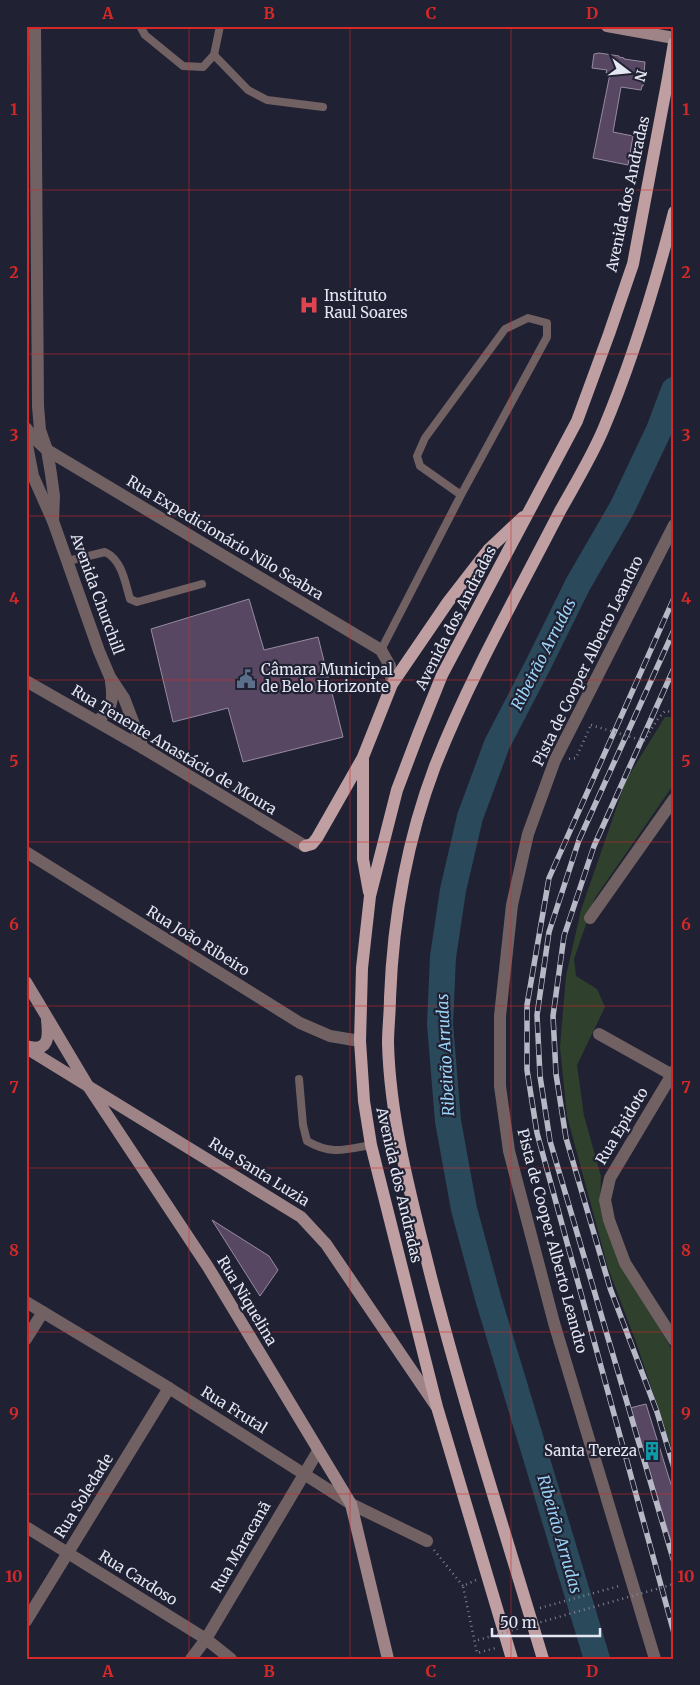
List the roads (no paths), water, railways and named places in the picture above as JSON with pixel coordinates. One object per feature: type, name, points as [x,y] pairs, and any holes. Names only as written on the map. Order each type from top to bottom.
[{"type":"main road","name":"Avenida dos Andradas","points":[[512,1659],[437,1407],[370,1145],[364,1101],[360,1041],[362,968],[370,896],[397,790],[442,675],[577,421],[609,334],[632,264],[674,43]]},
{"type":"main road","name":"Avenida dos Andradas","points":[[543,1659],[454,1363],[418,1228],[401,1152],[388,1044],[391,977],[403,878],[418,818],[434,768],[458,711],[492,640],[601,433],[632,356],[674,212]]},
{"type":"main road","points":[[306,846],[312,844],[317,838],[363,757],[392,684],[448,602],[488,550],[531,510]]},
{"type":"main road","points":[[363,757],[363,859],[370,896]]},
{"type":"street","name":"Avenida Churchill","points":[[35,26],[31,137],[31,221],[38,406],[40,430],[47,450],[54,496],[54,521]]},
{"type":"street","points":[[607,26],[674,38]]},
{"type":"street","name":"Rua Expedicionário Nilo Seabra","points":[[26,428],[47,450],[381,650]]},
{"type":"street","name":"Avenida Churchill","points":[[26,440],[33,476],[54,521],[99,651],[110,677],[124,698],[144,748]]},
{"type":"street","name":"Pista de Cooper Alberto Leandro","points":[[655,1659],[554,1323],[509,1151],[500,1086],[500,1016],[512,905],[528,834],[555,760],[674,525]]},
{"type":"street","points":[[381,650],[390,666],[392,684]]},
{"type":"street","name":"Avenida Churchill","points":[[96,722],[105,715],[111,706],[113,696],[110,677]]},
{"type":"street","name":"Rua Tenente Anastácio de Moura","points":[[26,681],[144,748],[306,846]]},
{"type":"street","points":[[590,918],[674,799]]},
{"type":"street","name":"Rua João Ribeiro","points":[[26,852],[300,1023],[330,1036],[360,1041]]},
{"type":"street","name":"Rua Niquelina","points":[[26,982],[88,1086],[208,1266],[351,1504],[388,1659]]},
{"type":"street","points":[[26,1047],[40,1048],[44,1044],[48,1032],[46,1016]]},
{"type":"street","points":[[599,1034],[673,1074]]},
{"type":"street","name":"Rua Santa Luzia","points":[[26,1047],[301,1217],[326,1244],[437,1407]]},
{"type":"street","name":"Rua Epidoto","points":[[673,1074],[610,1178],[605,1200],[609,1220],[625,1263],[674,1340]]},
{"type":"street","name":"Rua Frutal","points":[[26,1302],[169,1388],[351,1504],[427,1541]]},
{"type":"street","points":[[26,1339],[43,1312]]},
{"type":"street","name":"Rua Soledade","points":[[26,1621],[169,1388]]},
{"type":"street","name":"Rua Maracanã","points":[[190,1659],[206,1639],[318,1451]]},
{"type":"street","name":"Rua Cardoso","points":[[26,1527],[206,1639],[231,1659]]},
{"type":"lane","points":[[140,26],[145,35],[182,66],[203,67],[214,55],[220,26]]},
{"type":"lane","points":[[214,55],[248,90],[268,100],[323,107]]},
{"type":"lane","points":[[381,650],[461,495],[547,337],[547,323],[528,318],[505,329],[425,438],[417,456],[420,466],[461,495]]},
{"type":"lane","points":[[68,561],[105,552],[111,554],[119,564],[130,598],[137,602],[202,584]]},
{"type":"lane","points":[[298,1078],[303,1126],[307,1140],[317,1146],[336,1151],[370,1145]]},
{"type":"waterway","name":"Ribeirão Arrudas","points":[[597,1659],[488,1298],[464,1209],[448,1121],[440,1024],[443,957],[453,890],[470,817],[497,744],[578,584],[622,508],[659,430],[674,390]]},
{"type":"railway","points":[[674,598],[549,878],[527,1005],[527,1070],[537,1133],[674,1633]]},
{"type":"railway","points":[[674,630],[579,840],[549,932],[537,1015],[540,1076],[550,1141],[674,1562]]},
{"type":"railway","points":[[674,668],[594,846],[564,936],[553,1016],[556,1074],[566,1138],[610,1288],[657,1412],[674,1468]]},
{"type":"place","name":"Instituto Raul Soares","points":[[309,305]]},
{"type":"place","name":"Câmara Municipal de Belo Horizonte","points":[[246,679]]},
{"type":"place","name":"Santa Tereza","points":[[652,1451]]}]
